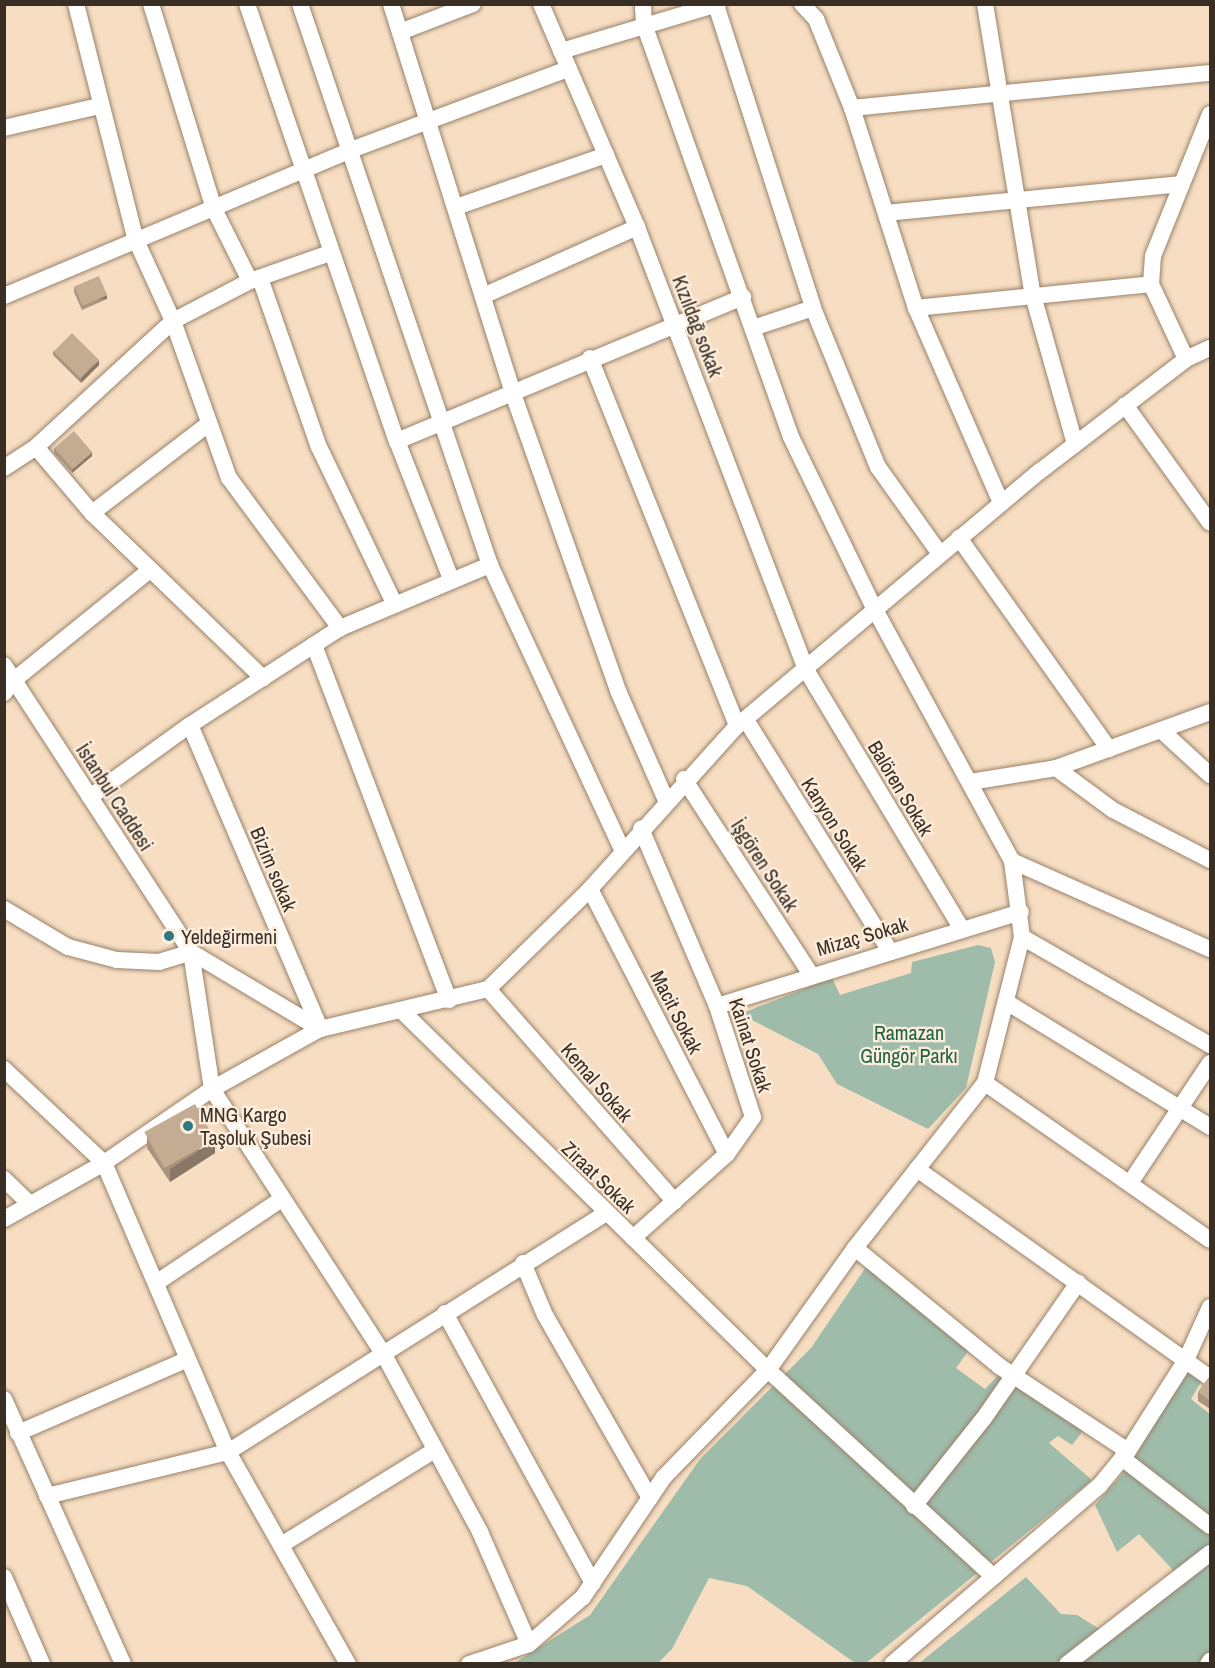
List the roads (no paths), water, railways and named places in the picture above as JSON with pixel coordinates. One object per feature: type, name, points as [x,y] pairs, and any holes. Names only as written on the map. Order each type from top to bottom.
[{"type":"street","points":[[76,4],[99,106],[135,238],[173,321],[207,425],[229,478],[340,628]]},
{"type":"street","points":[[151,4],[213,209],[255,280],[319,447],[395,605]]},
{"type":"street","points":[[247,4],[305,172],[330,254],[397,441],[452,581]]},
{"type":"street","points":[[300,4],[490,565],[622,851]]},
{"type":"street","points":[[391,4],[512,391],[619,693],[666,800]]},
{"type":"street","points":[[400,32],[473,4]]},
{"type":"street","name":"Kızıldağ sokak","points":[[541,4],[637,227],[805,668]]},
{"type":"street","points":[[469,1664],[529,1644],[593,1582],[650,1498],[768,1370],[855,1248],[985,1083],[1008,1003],[1022,937],[1021,912],[1012,861],[874,608],[791,437],[743,297],[644,25],[643,4]]},
{"type":"street","points":[[803,5],[809,4]]},
{"type":"street","points":[[985,4],[1032,292],[1076,444]]},
{"type":"street","points":[[561,51],[717,5],[813,308],[878,467],[940,554]]},
{"type":"street","points":[[803,5],[816,19],[852,108],[916,308],[1001,503]]},
{"type":"street","points":[[4,296],[135,238],[305,172],[351,150],[568,69]]},
{"type":"street","points":[[852,108],[1210,73]]},
{"type":"street","points":[[4,128],[99,106]]},
{"type":"street","points":[[1186,359],[1151,284],[1153,256],[1210,114]]},
{"type":"street","points":[[456,207],[606,155]]},
{"type":"street","points":[[886,213],[1182,184]]},
{"type":"street","points":[[483,296],[637,227]]},
{"type":"street","points":[[4,468],[36,447],[173,321],[255,280],[330,254]]},
{"type":"street","points":[[916,308],[1032,292],[1151,284]]},
{"type":"street","points":[[397,441],[590,358],[743,297]]},
{"type":"street","points":[[753,327],[813,308]]},
{"type":"street","points":[[4,1219],[104,1163],[212,1089],[320,1029],[403,1012],[488,989],[590,889],[684,779],[741,723],[874,608],[1001,503],[1186,359],[1210,348]]},
{"type":"street","name":"Kanyon Sokak","points":[[590,358],[741,723],[889,950]]},
{"type":"street","points":[[1125,405],[1210,523]]},
{"type":"street","points":[[92,513],[207,425]]},
{"type":"street","points":[[36,447],[92,513],[263,678]]},
{"type":"street","points":[[959,538],[1109,749]]},
{"type":"street","points":[[90,797],[190,725],[340,628],[490,565]]},
{"type":"street","points":[[9,686],[150,570]]},
{"type":"street","points":[[314,645],[449,1000]]},
{"type":"street","name":"İstanbul Caddesi","points":[[4,665],[9,686],[90,797],[190,952]]},
{"type":"street","name":"Balören Sokak","points":[[805,668],[962,929]]},
{"type":"street","points":[[970,782],[1056,768],[1210,712]]},
{"type":"street","name":"Bizim sokak","points":[[190,725],[320,1029]]},
{"type":"street","points":[[1161,730],[1210,775]]},
{"type":"street","points":[[1056,768],[1113,810],[1210,860]]},
{"type":"street","name":"İşgören Sokak","points":[[684,779],[810,973]]},
{"type":"street","name":"Kainat Sokak","points":[[633,1238],[727,1154],[753,1117],[717,1006],[641,829]]},
{"type":"street","points":[[1012,861],[1210,948]]},
{"type":"street","name":"Macit Sokak","points":[[590,889],[727,1154]]},
{"type":"street","points":[[4,909],[68,947],[117,960],[159,962],[190,952],[320,1029]]},
{"type":"street","name":"Mizaç Sokak","points":[[717,1006],[810,973],[1021,912]]},
{"type":"street","points":[[1022,937],[1210,1046]]},
{"type":"street","points":[[190,952],[212,1089],[383,1353],[480,1532],[529,1644]]},
{"type":"street","name":"Kemal Sokak","points":[[488,989],[675,1202]]},
{"type":"street","points":[[1008,1003],[1210,1126]]},
{"type":"street","name":"Ziraat Sokak","points":[[403,1012],[605,1214],[633,1238],[768,1370],[993,1577]]},
{"type":"street","points":[[1130,1183],[1210,1064]]},
{"type":"street","points":[[4,1069],[104,1163],[228,1452],[348,1664]]},
{"type":"street","points":[[985,1083],[1210,1240]]},
{"type":"street","points":[[917,1169],[1210,1378]]},
{"type":"street","points":[[4,1179],[30,1204]]},
{"type":"street","points":[[156,1283],[282,1198]]},
{"type":"street","points":[[47,1496],[228,1452],[523,1263],[605,1214]]},
{"type":"street","points":[[855,1248],[1014,1377],[1125,1455],[1210,1526]]},
{"type":"street","points":[[523,1263],[545,1315],[650,1498]]},
{"type":"street","points":[[914,1506],[1014,1377],[1078,1283]]},
{"type":"street","points":[[892,1664],[1100,1485],[1125,1455],[1186,1360],[1210,1307]]},
{"type":"street","points":[[445,1313],[593,1582]]},
{"type":"street","points":[[18,1433],[188,1359]]},
{"type":"street","points":[[4,1399],[123,1664]]},
{"type":"street","points":[[281,1545],[435,1450]]},
{"type":"street","points":[[1067,1664],[1210,1553]]},
{"type":"street","points":[[4,1577],[42,1664]]},
{"type":"place","name":"Yeldeğirmeni","points":[[169,936]]},
{"type":"place","name":"MNG Kargo Taşoluk Şubesi","points":[[188,1126]]},
{"type":"park label","name":"Ramazan Güngör Parkı","points":[[909,1044]]}]
